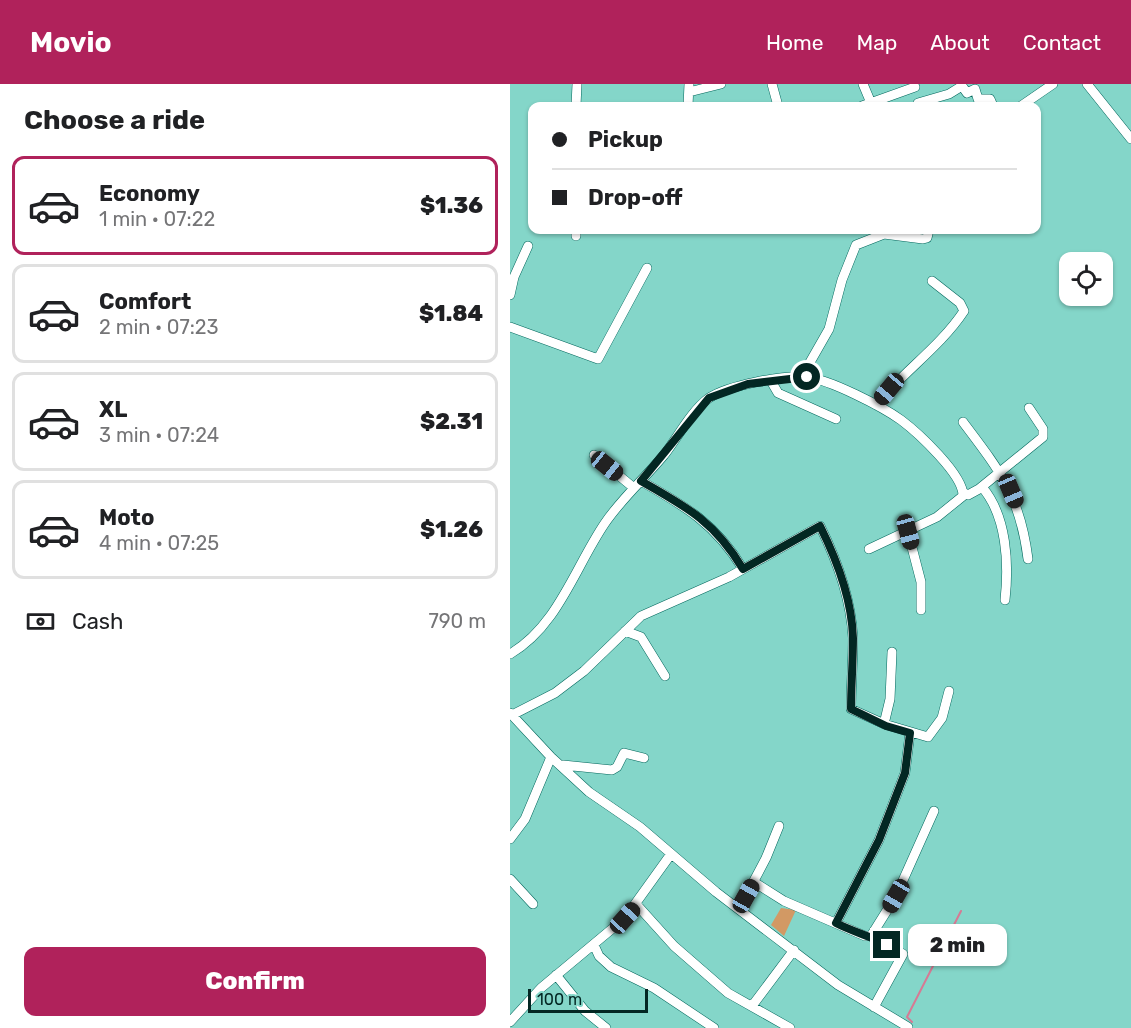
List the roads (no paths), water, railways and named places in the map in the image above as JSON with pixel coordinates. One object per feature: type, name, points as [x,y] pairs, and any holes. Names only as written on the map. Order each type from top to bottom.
[{"type":"street","points":[[576,102],[577,84]]},
{"type":"street","points":[[689,88],[720,84]]},
{"type":"street","points":[[772,84],[777,102]]},
{"type":"street","points":[[863,84],[866,102]]},
{"type":"street","points":[[1027,102],[1053,84]]},
{"type":"street","points":[[1087,84],[1131,139]]},
{"type":"street","points":[[874,102],[915,86],[918,102]]},
{"type":"street","points":[[926,102],[963,86],[967,93],[975,89],[978,99],[990,99],[991,102]]},
{"type":"street","points":[[801,378],[829,329],[846,269],[856,245],[884,234],[924,239],[928,234]]},
{"type":"street","points":[[510,295],[514,277],[528,246]]},
{"type":"street","points":[[510,327],[598,359],[647,268]]},
{"type":"street","points":[[876,405],[902,376],[946,335],[964,311],[963,305],[932,281]]},
{"type":"street","points":[[510,654],[534,636],[559,603],[604,524],[709,398],[748,384],[801,378],[816,380],[876,405],[904,422],[944,462],[966,495],[973,494],[1044,435],[1029,408]]},
{"type":"street","points":[[771,381],[778,393],[836,419]]},
{"type":"street","points":[[963,422],[1001,472],[1020,512],[1028,559]]},
{"type":"street","points":[[594,455],[637,484],[695,512],[721,537],[743,569]]},
{"type":"street","points":[[982,487],[993,503],[1005,547],[1008,568],[1005,600]]},
{"type":"street","points":[[869,549],[943,513],[963,496],[963,492]]},
{"type":"street","points":[[908,1027],[826,976],[739,909],[640,827],[589,792],[563,765],[551,757],[511,714],[555,693],[584,671],[641,616],[743,569],[820,526],[841,576],[850,617],[853,636],[851,709],[882,723],[928,737],[942,718],[950,691]]},
{"type":"street","points":[[908,532],[921,582],[921,610]]},
{"type":"street","points":[[625,631],[641,637],[665,676]]},
{"type":"street","points":[[882,723],[890,699],[892,652]]},
{"type":"street","points":[[836,923],[879,840],[905,773],[910,733]]},
{"type":"street","points":[[563,765],[612,770],[617,767],[624,753],[644,758]]},
{"type":"street","points":[[510,839],[525,819],[551,757]]},
{"type":"street","points":[[871,936],[896,896],[934,812]]},
{"type":"street","points":[[739,909],[779,826]]},
{"type":"street","points":[[510,1022],[556,975],[614,930],[637,905],[658,869],[671,854]]},
{"type":"street","points":[[510,879],[533,904]]},
{"type":"street","points":[[754,882],[784,901],[865,936],[871,936],[903,954],[874,1006]]},
{"type":"street","points":[[637,905],[652,925],[692,964],[741,1002],[790,1028]]},
{"type":"street","points":[[594,945],[599,956],[612,967],[654,988],[714,1028]]},
{"type":"street","points":[[752,1006],[794,950]]},
{"type":"street","points":[[556,975],[585,1011],[606,1028]]},
{"type":"waterway","points":[[912,1022],[907,1017],[961,911]]}]
